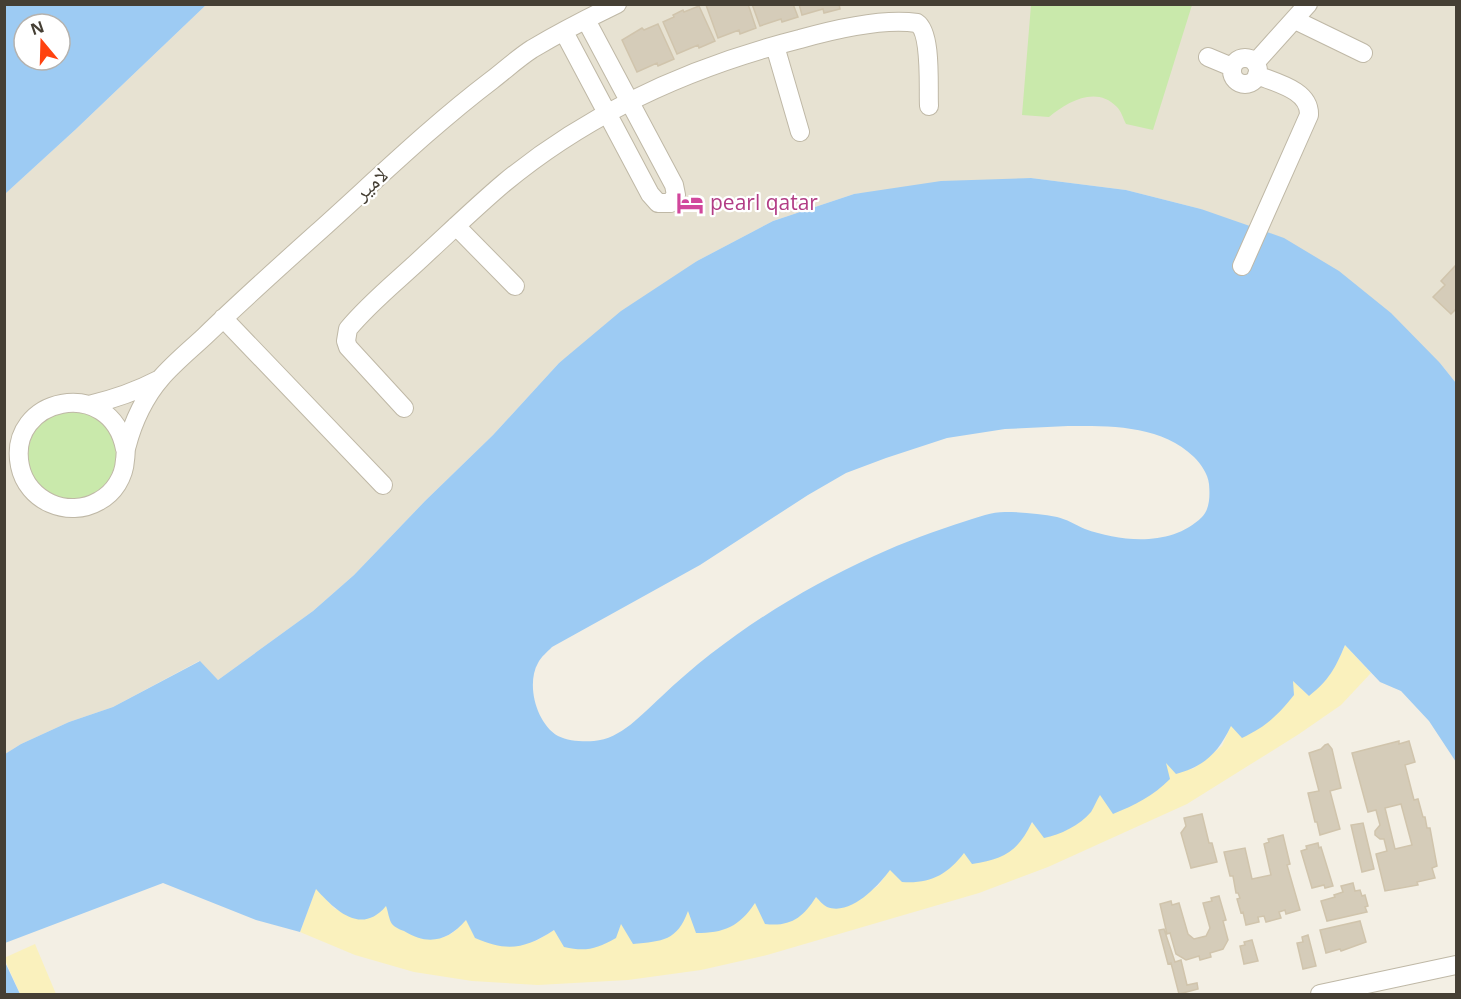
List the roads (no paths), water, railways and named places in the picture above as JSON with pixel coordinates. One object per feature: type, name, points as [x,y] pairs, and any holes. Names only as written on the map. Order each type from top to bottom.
[{"type":"street","name":"لامير","points":[[125,449],[146,399],[159,379],[223,318],[461,103],[530,50],[595,12],[617,4]]},
{"type":"street","points":[[1256,69],[1298,11],[1363,53]]},
{"type":"street","points":[[564,32],[650,194],[658,203],[670,202],[676,195],[674,185],[629,102],[595,12]]},
{"type":"street","points":[[404,408],[348,347],[346,335],[355,321],[456,226],[532,161],[607,113],[671,81],[775,46],[837,30],[892,23],[917,23],[926,35],[929,106]]},
{"type":"street","points":[[775,46],[800,132]]},
{"type":"street","points":[[1208,57],[1232,67],[1238,59],[1247,58],[1256,69],[1303,96],[1308,104],[1309,115],[1242,266]]},
{"type":"street","points":[[456,226],[515,286]]},
{"type":"street","points":[[223,318],[383,485]]},
{"type":"street","name":"لامير","points":[[89,405],[136,392],[159,379]]},
{"type":"street","points":[[73,402],[89,405],[105,413],[117,425],[125,449],[124,466],[118,482],[108,495],[93,504],[76,508],[59,507],[43,500],[31,489],[22,474],[19,457],[21,440],[28,425],[40,413],[56,405],[73,402]]},
{"type":"street","points":[[1320,994],[1456,965]]},
{"type":"water","points":[[5,4],[206,4],[206,5],[5,194]]},
{"type":"water","points":[[1031,178],[1126,190],[1201,209],[1284,238],[1339,271],[1391,313],[1440,363],[1456,383],[1456,762],[1429,721],[1401,691],[1380,682],[1345,645],[1331,674],[1309,696],[1293,681],[1294,695],[1265,725],[1242,738],[1231,726],[1221,744],[1210,757],[1186,771],[1176,774],[1166,763],[1170,779],[1136,803],[1113,814],[1100,795],[1086,817],[1076,825],[1057,834],[1044,838],[1032,822],[1015,847],[992,860],[972,864],[964,853],[951,867],[937,876],[929,880],[912,882],[902,882],[890,870],[871,891],[854,903],[836,909],[827,907],[816,897],[801,916],[782,924],[765,924],[755,903],[737,923],[715,932],[696,933],[688,911],[674,934],[653,942],[633,944],[621,924],[616,938],[591,948],[564,947],[554,930],[525,945],[506,947],[475,938],[466,920],[445,937],[421,939],[394,926],[386,906],[377,915],[367,919],[349,917],[331,905],[316,889],[300,932],[256,920],[163,883],[5,943],[5,754],[69,722],[113,707],[200,661],[218,680],[313,611],[354,575],[493,435],[559,363],[621,311],[697,261],[773,221],[854,194],[941,181]],"holes":[[[1068,426],[1119,427],[1151,433],[1181,446],[1197,460],[1207,477],[1209,497],[1205,514],[1190,527],[1176,533],[1146,539],[1114,537],[1045,515],[1005,512],[980,516],[885,551],[789,600],[710,655],[630,725],[613,736],[594,741],[566,739],[550,730],[539,713],[533,692],[533,681],[538,663],[552,647],[700,565],[846,473],[947,438],[1005,429]]]},
{"type":"water","points":[[4,960],[20,994],[5,994]]},
{"type":"place","name":"pearl qatar","points":[[690,203]]}]
